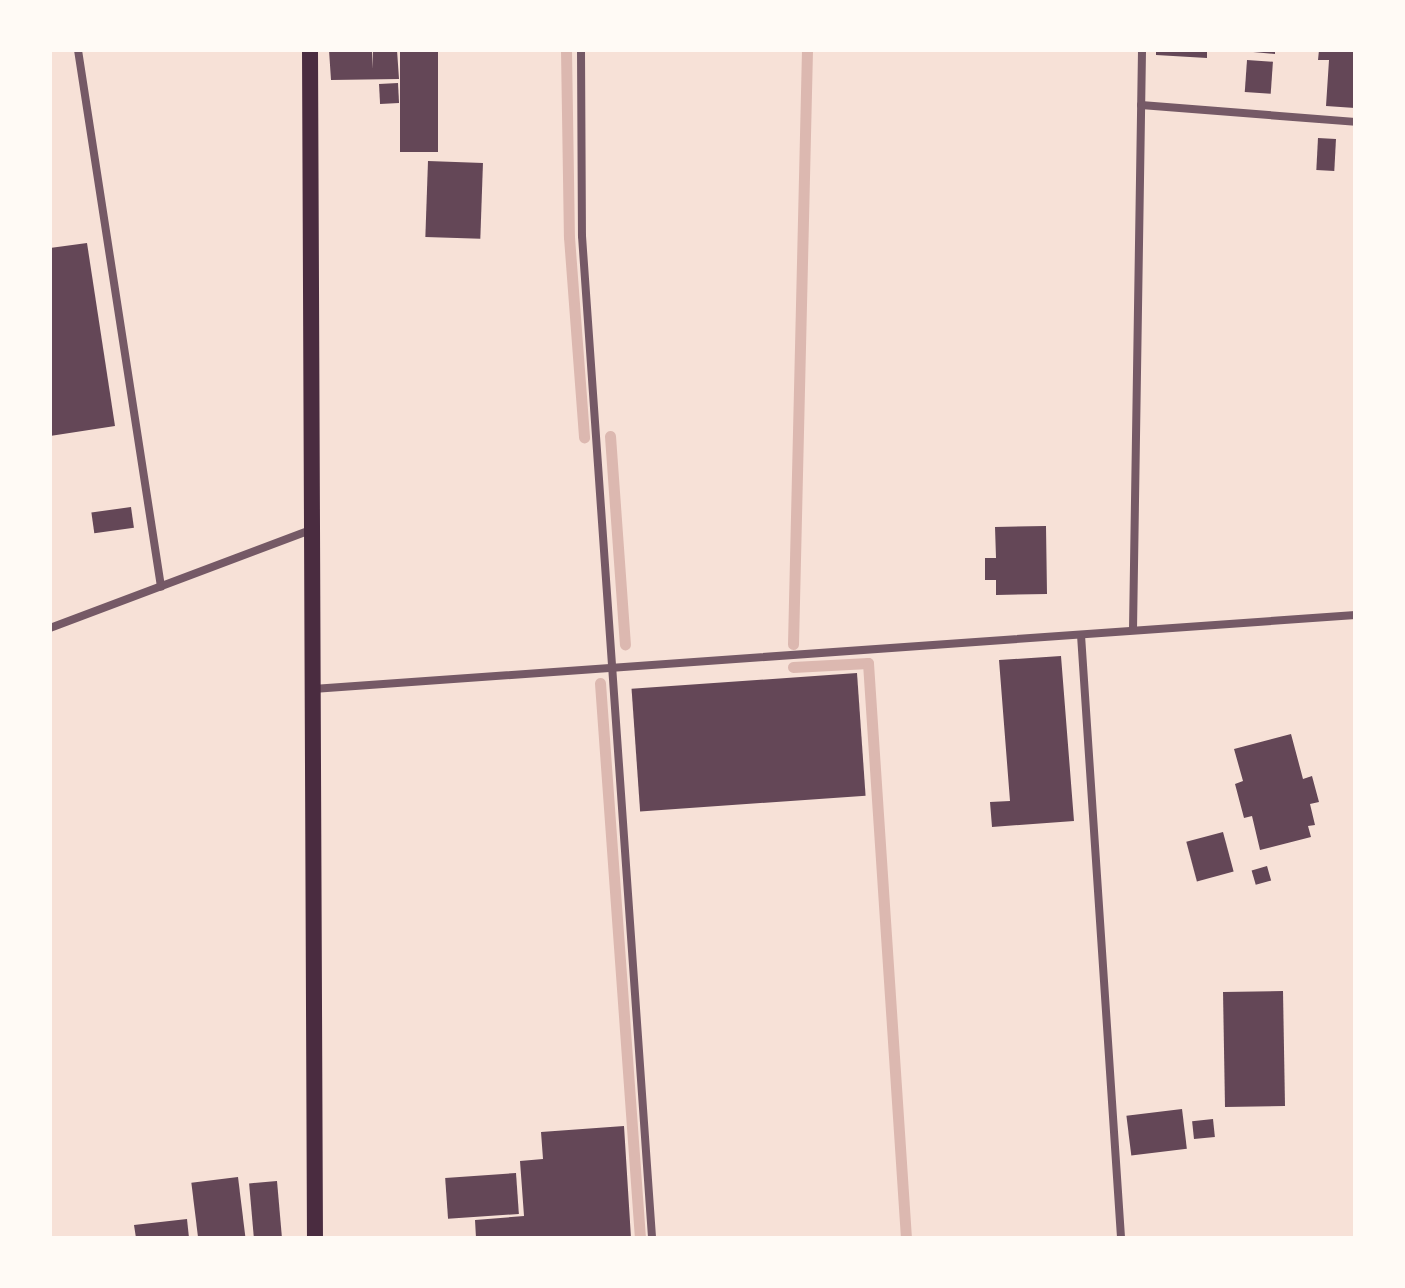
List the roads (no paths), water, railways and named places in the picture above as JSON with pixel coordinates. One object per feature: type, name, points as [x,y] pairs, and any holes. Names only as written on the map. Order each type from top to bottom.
[{"type":"main road","points":[[310,50],[315,1238]]},
{"type":"street","points":[[78,50],[161,587]]},
{"type":"street","points":[[581,50],[582,236],[652,1238]]},
{"type":"street","points":[[1133,630],[1142,50]]},
{"type":"street","points":[[1141,105],[1355,122]]},
{"type":"street","points":[[50,628],[312,530]]},
{"type":"street","points":[[313,689],[613,665],[1355,615]]},
{"type":"street","points":[[1081,635],[1121,1238]]},
{"type":"waterway","points":[[566,50],[569,237],[584,437]]},
{"type":"waterway","points":[[793,644],[807,50]]},
{"type":"waterway","points":[[610,436],[625,644]]},
{"type":"waterway","points":[[793,667],[868,663],[906,1238]]},
{"type":"waterway","points":[[600,683],[640,1238]]}]
